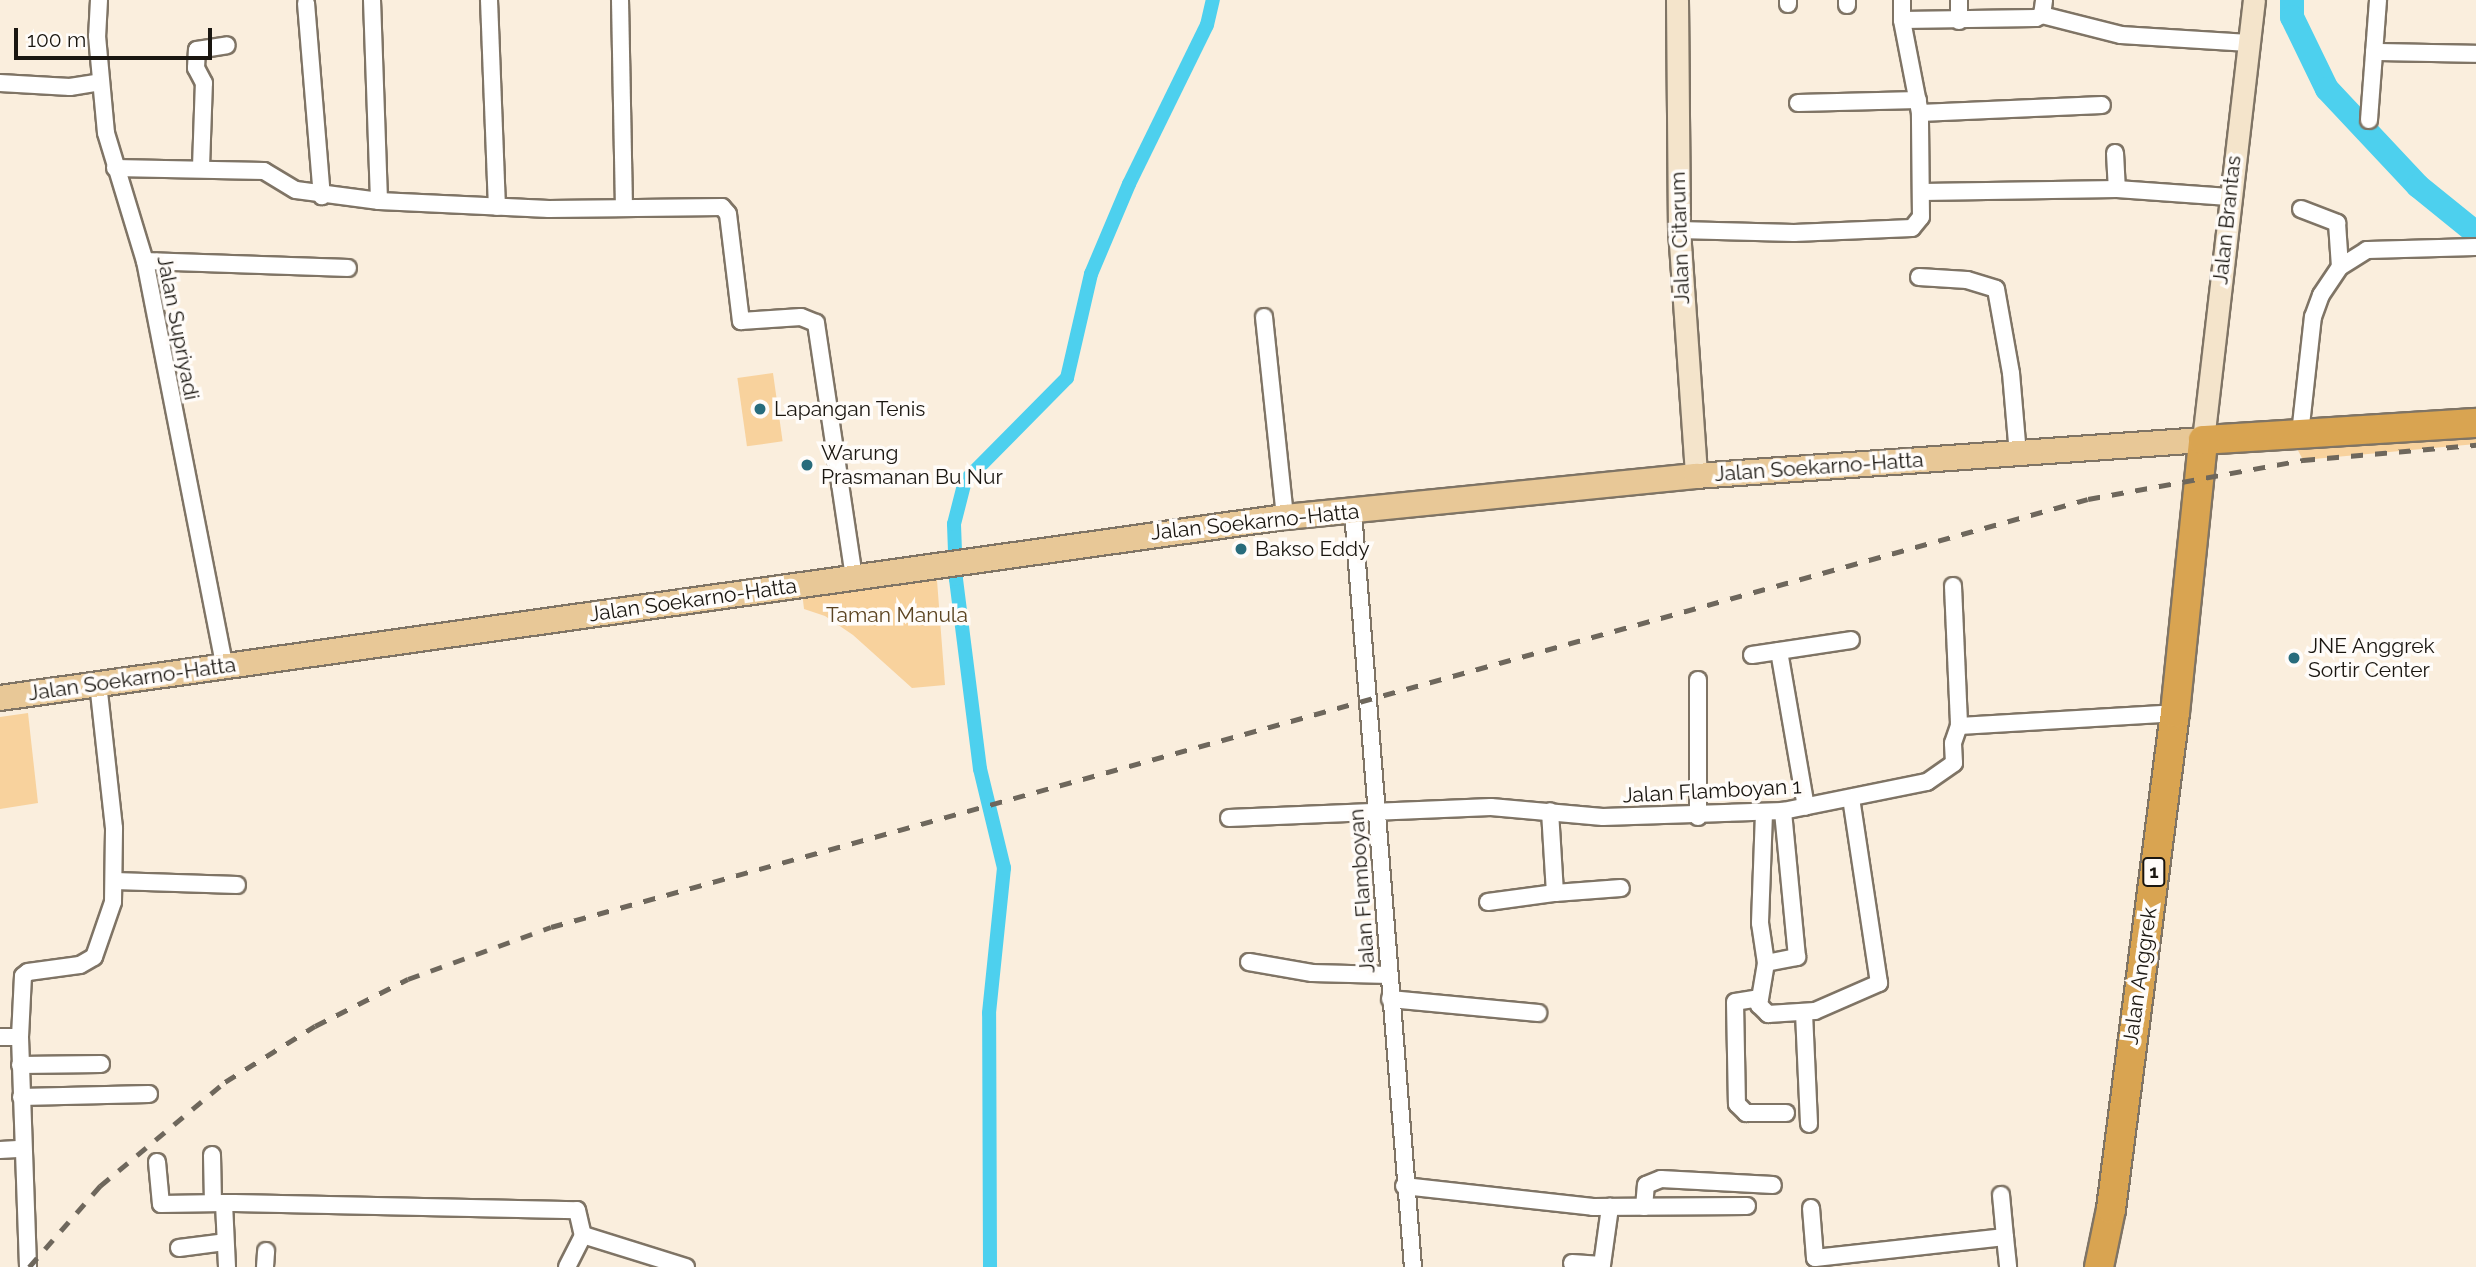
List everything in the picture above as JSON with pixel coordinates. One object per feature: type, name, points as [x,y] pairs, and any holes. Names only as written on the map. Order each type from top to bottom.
[{"type":"highway","name":"Jalan Soekarno-Hatta","points":[[2203,440],[2476,423]]},
{"type":"highway","name":"Jalan Anggrek","points":[[2099,1267],[2111,1209],[2175,713],[2203,440]]},
{"type":"main road","name":"Jalan Soekarno-Hatta","points":[[0,698],[1285,517],[1696,476],[2203,440]]},
{"type":"street","name":"Jalan Supriyadi","points":[[99,0],[101,82],[115,168],[145,261],[206,668]]},
{"type":"street","points":[[372,0],[380,201]]},
{"type":"street","points":[[489,0],[498,207]]},
{"type":"street","points":[[620,0],[624,208]]},
{"type":"street","name":"Jalan Citarum","points":[[1677,0],[1679,230],[1696,476]]},
{"type":"street","points":[[1679,230],[1903,229],[1918,224],[1922,192],[1919,106],[1902,20],[1902,0]]},
{"type":"street","points":[[1959,0],[1959,21]]},
{"type":"street","name":"Jalan Brantas","points":[[2203,440],[2229,197],[2254,0]]},
{"type":"street","points":[[2369,120],[2378,0]]},
{"type":"street","points":[[306,3],[322,195]]},
{"type":"street","points":[[1902,20],[1959,21],[2043,8],[2121,35],[2249,43]]},
{"type":"street","points":[[201,167],[204,83],[196,68],[197,50],[227,45]]},
{"type":"street","points":[[2374,52],[2476,54]]},
{"type":"street","points":[[0,83],[70,87],[101,82]]},
{"type":"street","points":[[1798,103],[1919,106],[2102,105]]},
{"type":"street","points":[[2115,153],[2117,189]]},
{"type":"street","points":[[115,168],[201,167],[264,171],[296,190],[380,201],[498,207],[726,209],[741,321],[801,317],[816,323],[854,576]]},
{"type":"street","points":[[1922,192],[2117,189],[2229,197]]},
{"type":"street","points":[[2301,209],[2337,223],[2340,267]]},
{"type":"street","points":[[2300,434],[2313,317],[2320,295],[2340,267],[2367,250],[2449,245],[2472,248]]},
{"type":"street","points":[[145,261],[348,268]]},
{"type":"street","points":[[1919,277],[1967,280],[1996,289],[2011,373],[2018,455]]},
{"type":"street","points":[[1264,317],[1285,517]]},
{"type":"street","name":"Jalan Flamboyan","points":[[1353,512],[1404,1186],[1413,1267]]},
{"type":"street","name":"Jalan Flamboyan 1","points":[[1228,818],[1504,807],[1603,817],[1698,817],[1783,811],[1927,782],[1951,766],[1959,726],[1953,586]]},
{"type":"street","points":[[1752,655],[1851,640]]},
{"type":"street","points":[[1779,652],[1806,807]]},
{"type":"street","points":[[1698,817],[1699,680]]},
{"type":"street","points":[[28,1267],[20,1065],[23,976],[29,972],[80,965],[94,957],[106,933],[115,881],[114,828],[98,683]]},
{"type":"street","points":[[1959,726],[2175,713]]},
{"type":"street","points":[[1764,813],[1760,894],[1766,963],[1759,998],[1761,1011],[1768,1014],[1804,1013],[1879,983],[1851,798]]},
{"type":"street","points":[[1549,811],[1555,893]]},
{"type":"street","points":[[1766,963],[1797,957],[1783,811]]},
{"type":"street","points":[[115,881],[237,885]]},
{"type":"street","points":[[1488,902],[1621,888]]},
{"type":"street","points":[[1249,962],[1312,973],[1389,975]]},
{"type":"street","points":[[1759,998],[1735,1002],[1737,1104],[1746,1113],[1786,1113]]},
{"type":"street","points":[[1390,999],[1538,1013]]},
{"type":"street","points":[[1804,1013],[1809,1124]]},
{"type":"street","points":[[0,1037],[20,1037]]},
{"type":"street","points":[[20,1065],[101,1064]]},
{"type":"street","points":[[21,1097],[149,1094]]},
{"type":"street","points":[[0,1150],[22,1149]]},
{"type":"street","points":[[212,1155],[227,1267]]},
{"type":"street","points":[[157,1162],[161,1204],[577,1210],[583,1235],[567,1267]]},
{"type":"street","points":[[1644,1207],[1646,1185],[1661,1178],[1773,1185]]},
{"type":"street","points":[[1404,1186],[1610,1207],[1746,1206]]},
{"type":"street","points":[[2001,1195],[2008,1267]]},
{"type":"street","points":[[1572,1263],[1602,1265],[1610,1207]]},
{"type":"street","points":[[1811,1208],[1815,1258],[2005,1237]]},
{"type":"street","points":[[583,1235],[682,1266]]},
{"type":"street","points":[[178,1248],[225,1242]]},
{"type":"green space","name":"Lapangan Tenis","points":[[773,373],[783,441],[747,446],[737,378]]},
{"type":"green space","points":[[2476,425],[2476,444],[2303,460],[2290,435]]},
{"type":"green space","name":"Taman Manula","points":[[936,567],[945,685],[912,688],[853,635],[825,616],[804,609],[801,584]]},
{"type":"green space","points":[[28,713],[38,803],[0,809],[0,717]]},
{"type":"waterway","points":[[990,1267],[989,1013],[1004,868],[980,769],[956,579],[954,524],[965,481],[1067,378],[1091,274],[1129,184],[1207,25],[1213,0]]},
{"type":"waterway","points":[[2292,0],[2292,17],[2327,89],[2418,186],[2476,233]]},
{"type":"railway","points":[[29,1267],[100,1186],[225,1082],[315,1026],[408,979],[551,927],[2088,499],[2303,460],[2476,445]]},
{"type":"place","name":"Lapangan Tenis","points":[[760,409]]},
{"type":"place","name":"Warung Prasmanan Bu Nur","points":[[807,465]]},
{"type":"place","name":"Bakso Eddy","points":[[1241,549]]},
{"type":"place","name":"JNE Anggrek Sortir Center","points":[[2294,658]]}]
